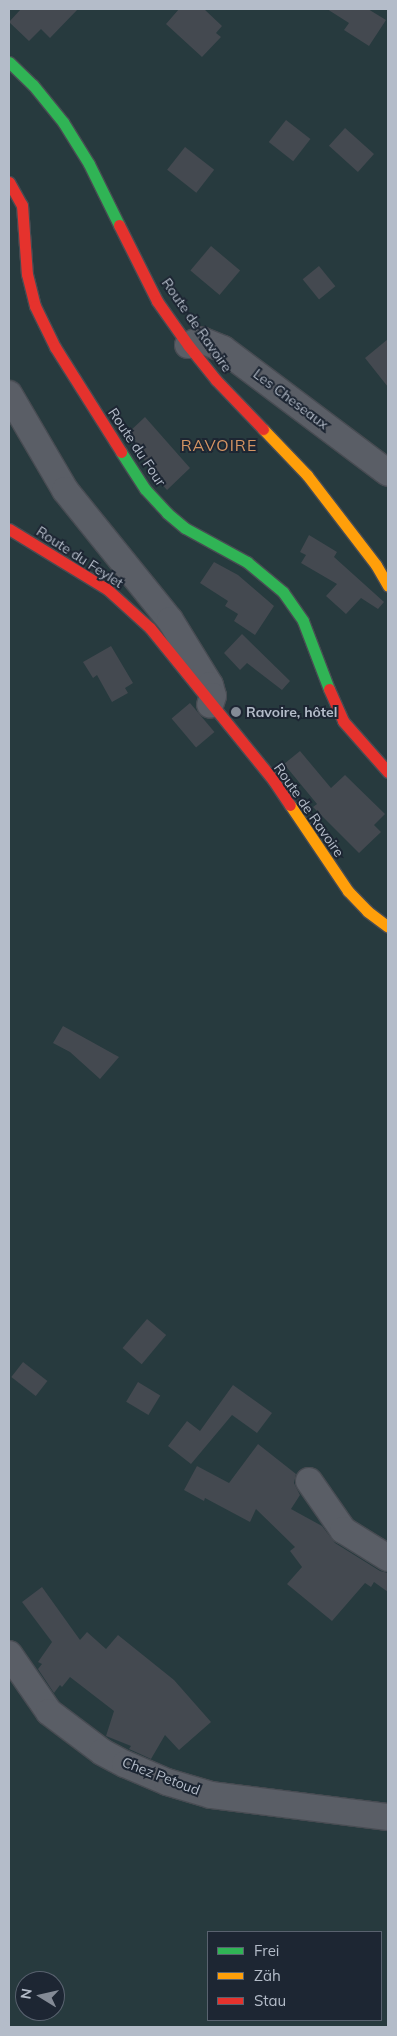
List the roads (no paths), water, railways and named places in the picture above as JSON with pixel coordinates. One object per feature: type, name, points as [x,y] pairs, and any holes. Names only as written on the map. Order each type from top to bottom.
[{"type":"street","name":"Route de Ravoire","points":[[9,62],[33,85],[63,122],[89,164],[158,301],[188,345],[216,380],[307,475],[376,565],[388,586]]},
{"type":"street","name":"Route du Four","points":[[9,182],[22,204],[28,274],[35,306],[55,347],[127,462],[145,489],[173,518],[185,528],[246,562],[283,592],[303,621],[339,714],[388,772]]},
{"type":"street","name":"Les Cheseaux","points":[[188,345],[201,340],[223,349],[388,473]]},
{"type":"street","points":[[9,394],[65,490],[175,628],[210,685],[213,696],[210,705]]},
{"type":"street","name":"Route du Feylet","points":[[9,529],[107,589],[150,628],[210,705]]},
{"type":"street","name":"Route de Ravoire","points":[[210,705],[273,780],[348,892],[388,927]]},
{"type":"street","points":[[309,1481],[343,1530],[388,1558]]},
{"type":"street","name":"Chez Petoud","points":[[9,1654],[43,1706],[60,1722],[102,1752],[142,1771],[188,1789],[211,1795],[388,1817]]},
{"type":"place","name":"Ravoire, hôtel","points":[[236,712]]},
{"type":"district","name":"RAVOIRE","points":[[219,445]]}]
